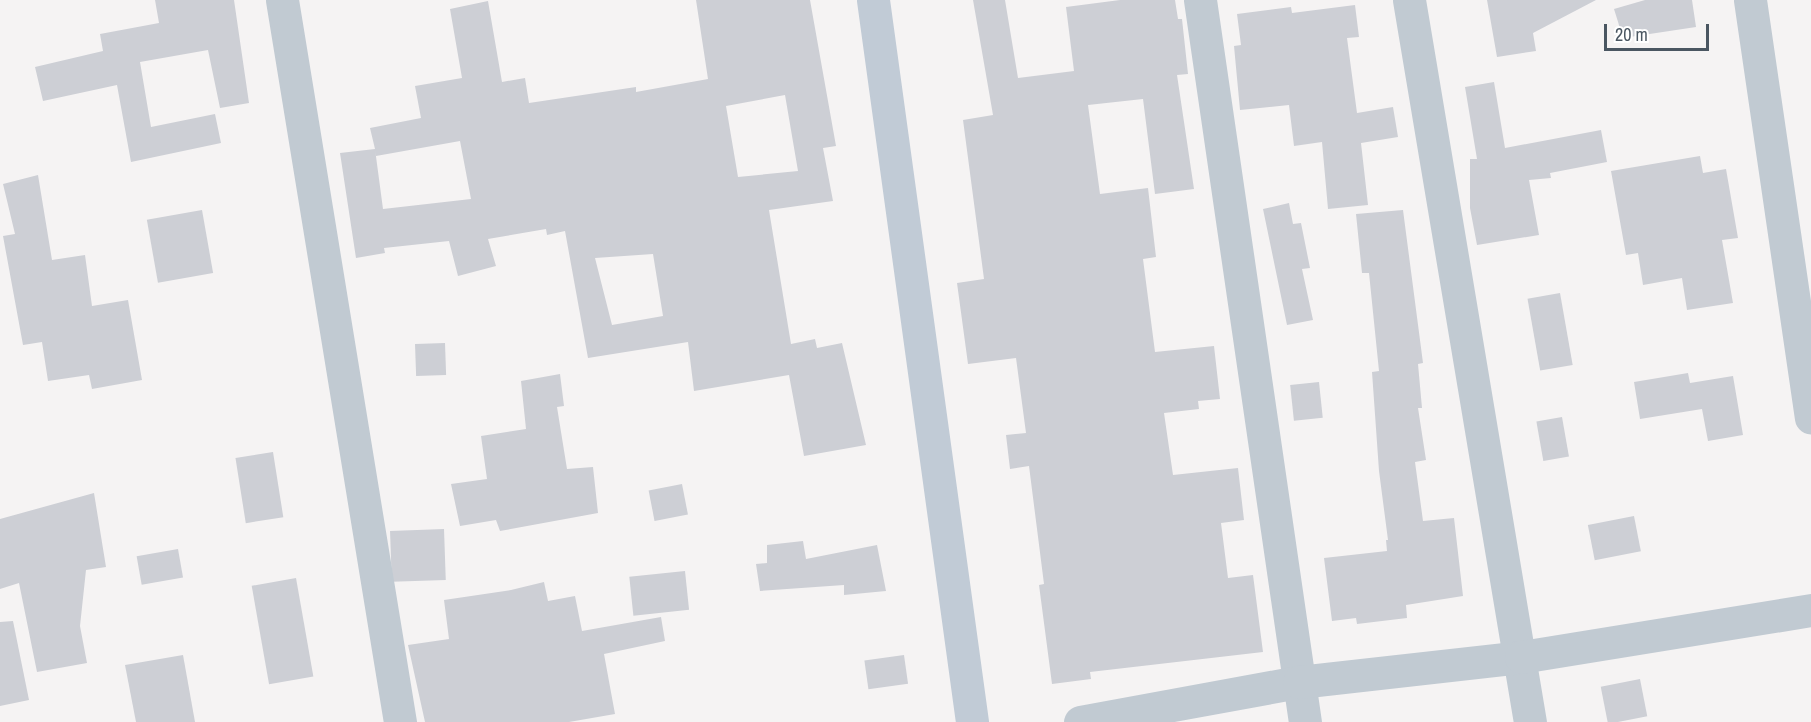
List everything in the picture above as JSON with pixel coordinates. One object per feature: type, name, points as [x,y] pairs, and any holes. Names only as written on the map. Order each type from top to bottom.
[{"type":"main road","points":[[873,0],[972,722]]},
{"type":"street","points":[[282,0],[400,722]]},
{"type":"street","points":[[1200,0],[1305,722]]},
{"type":"street","points":[[1409,0],[1521,657],[1530,722]]},
{"type":"street","points":[[1750,0],[1811,418]]},
{"type":"street","points":[[1080,722],[1299,682],[1521,657],[1811,610]]},
{"type":"building","points":[[155,0],[234,0],[249,103],[220,108],[208,50],[140,62],[151,127],[215,114],[221,143],[131,162],[117,85],[43,101],[35,67],[103,51],[100,34],[159,23]]},
{"type":"building","points":[[696,0],[810,0],[836,146],[823,148],[833,201],[769,210],[791,344],[815,339],[817,348],[842,343],[866,445],[804,456],[789,375],[694,391],[688,342],[588,358],[565,231],[547,235],[546,229],[488,239],[496,266],[458,276],[449,241],[384,248],[385,253],[356,258],[340,153],[375,149],[370,128],[421,118],[415,86],[462,78],[450,9],[488,1],[502,82],[525,78],[529,103],[636,87],[636,92],[708,79]],"holes":[[[785,95],[798,171],[738,177],[726,106]],[[460,141],[471,199],[383,209],[375,149],[376,156]],[[653,254],[663,316],[612,325],[595,258]]]},
{"type":"building","points":[[973,0],[1005,0],[1018,78],[1074,71],[1066,7],[1120,0],[1175,0],[1178,19],[1182,19],[1188,74],[1177,75],[1194,189],[1155,194],[1143,99],[1088,105],[1100,194],[1148,188],[1156,257],[1143,259],[1155,352],[1214,346],[1220,399],[1198,401],[1199,409],[1164,413],[1173,475],[1238,468],[1244,520],[1221,523],[1228,578],[1253,575],[1263,652],[1090,672],[1091,679],[1052,684],[1039,585],[1044,584],[1029,466],[1010,469],[1006,435],[1026,433],[1016,358],[968,364],[957,283],[984,279],[963,120],[993,115]]},
{"type":"building","points":[[1487,0],[1596,0],[1533,33],[1536,51],[1497,57]]},
{"type":"building","points":[[1645,0],[1692,0],[1696,27],[1623,38],[1614,9]]},
{"type":"building","points":[[1355,5],[1359,37],[1347,38],[1357,113],[1393,107],[1398,137],[1361,143],[1368,205],[1328,209],[1322,142],[1294,146],[1289,105],[1240,110],[1234,46],[1241,45],[1237,14],[1291,7],[1292,13]]},
{"type":"building","points":[[1494,82],[1505,148],[1601,130],[1607,162],[1550,173],[1551,178],[1529,180],[1539,235],[1477,245],[1470,208],[1470,159],[1477,159],[1465,87]]},
{"type":"building","points":[[1700,156],[1703,173],[1726,169],[1738,238],[1722,240],[1733,303],[1687,310],[1682,278],[1643,285],[1638,253],[1626,255],[1611,171]]},
{"type":"building","points":[[38,175],[52,260],[85,255],[92,306],[128,300],[142,380],[92,389],[89,375],[48,381],[42,342],[23,345],[3,236],[15,234],[3,184]]},
{"type":"building","points":[[1289,203],[1293,224],[1301,223],[1310,268],[1302,269],[1313,320],[1287,325],[1263,209]]},
{"type":"building","points":[[202,210],[213,273],[158,283],[147,220]]},
{"type":"building","points":[[1403,210],[1423,363],[1418,364],[1422,408],[1418,408],[1426,460],[1415,462],[1423,521],[1454,518],[1463,596],[1406,605],[1407,618],[1357,624],[1356,618],[1332,621],[1324,558],[1387,551],[1386,540],[1388,540],[1379,471],[1372,372],[1379,371],[1369,273],[1362,273],[1356,214]]},
{"type":"building","points":[[1560,293],[1573,365],[1540,371],[1528,299]]},
{"type":"building","points":[[445,343],[446,375],[416,376],[415,344]]},
{"type":"building","points":[[1688,373],[1690,383],[1733,376],[1743,435],[1708,441],[1702,409],[1640,419],[1634,382]]},
{"type":"building","points":[[560,374],[564,406],[557,407],[567,469],[593,467],[598,513],[500,531],[496,520],[460,526],[451,484],[487,479],[481,436],[526,429],[521,381]]},
{"type":"building","points":[[1319,382],[1323,418],[1294,421],[1290,385]]},
{"type":"building","points":[[1562,417],[1569,456],[1543,461],[1536,422]]},
{"type":"building","points":[[273,452],[283,517],[246,523],[235,458]]},
{"type":"building","points":[[682,484],[688,514],[655,521],[649,490]]},
{"type":"building","points":[[94,493],[106,567],[86,570],[80,626],[87,663],[37,672],[19,583],[0,589],[0,519]]},
{"type":"building","points":[[1634,516],[1641,551],[1595,560],[1588,525]]},
{"type":"building","points":[[444,529],[446,580],[392,582],[390,531]]},
{"type":"building","points":[[803,541],[806,559],[877,545],[886,591],[844,595],[844,585],[760,591],[756,564],[767,563],[767,545]]},
{"type":"building","points":[[178,549],[183,578],[142,585],[137,556]]},
{"type":"building","points":[[685,571],[689,610],[633,616],[629,577]]},
{"type":"building","points":[[296,578],[313,676],[269,684],[252,586]]},
{"type":"building","points":[[544,582],[548,601],[575,596],[582,631],[661,617],[665,641],[604,654],[615,714],[569,722],[425,722],[408,645],[449,639],[444,600],[511,590]]},
{"type":"building","points":[[13,621],[29,700],[0,706],[0,622]]},
{"type":"building","points":[[183,655],[195,722],[136,722],[125,665]]},
{"type":"building","points":[[904,655],[908,684],[868,689],[864,661]]},
{"type":"building","points":[[1640,679],[1647,716],[1608,722],[1601,687]]}]
